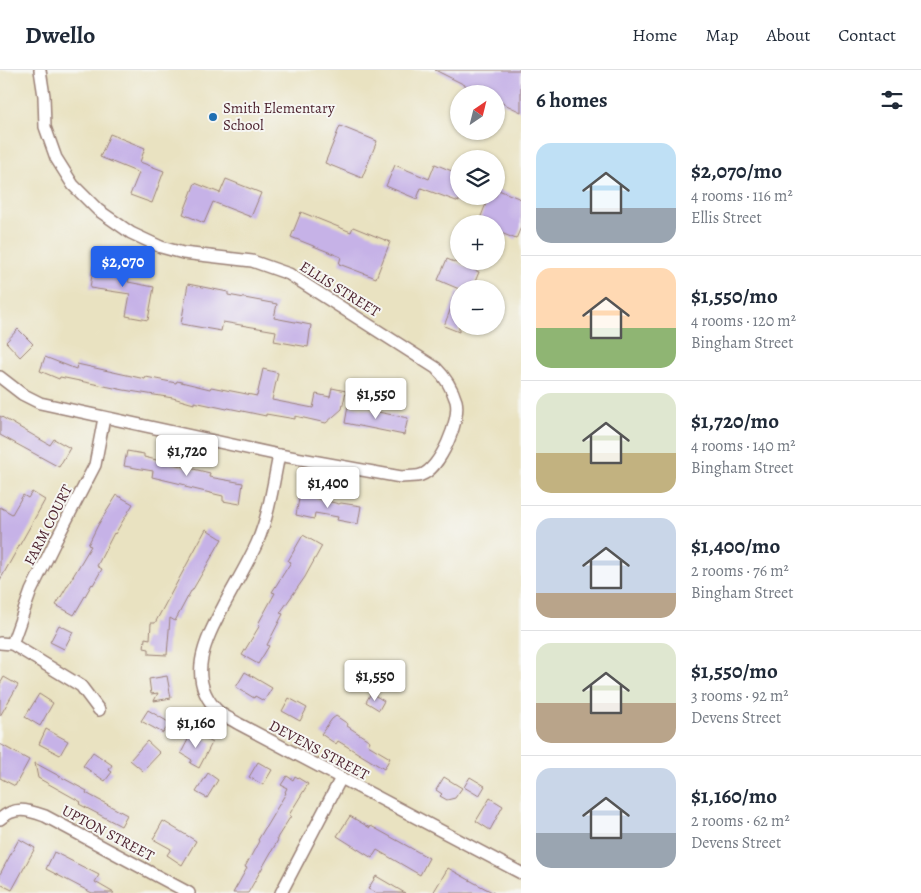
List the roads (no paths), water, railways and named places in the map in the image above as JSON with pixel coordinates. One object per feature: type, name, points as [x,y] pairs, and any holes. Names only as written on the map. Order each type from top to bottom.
[{"type":"street","name":"ELLIS STREET","points":[[40,70],[44,96],[45,127],[56,158],[73,184],[98,210],[131,233],[161,247],[183,253],[252,261],[289,274],[436,368],[449,382],[457,403],[453,428],[445,449],[434,467],[421,475],[402,477],[279,454]]},
{"type":"street","points":[[0,377],[22,394],[40,403],[279,454]]},
{"type":"street","name":"FARM COURT","points":[[6,644],[56,540],[95,465],[104,418]]},
{"type":"street","name":"DEVENS STREET","points":[[279,454],[266,520],[256,545],[207,636],[201,658],[200,678],[206,695],[220,712],[521,873]]},
{"type":"street","points":[[6,644],[81,686],[99,710]]},
{"type":"street","points":[[281,893],[341,778]]},
{"type":"street","name":"UPTON STREET","points":[[4,816],[26,810],[46,816],[189,893]]},
{"type":"place","name":"Smith Elementary School","points":[[213,117]]}]
